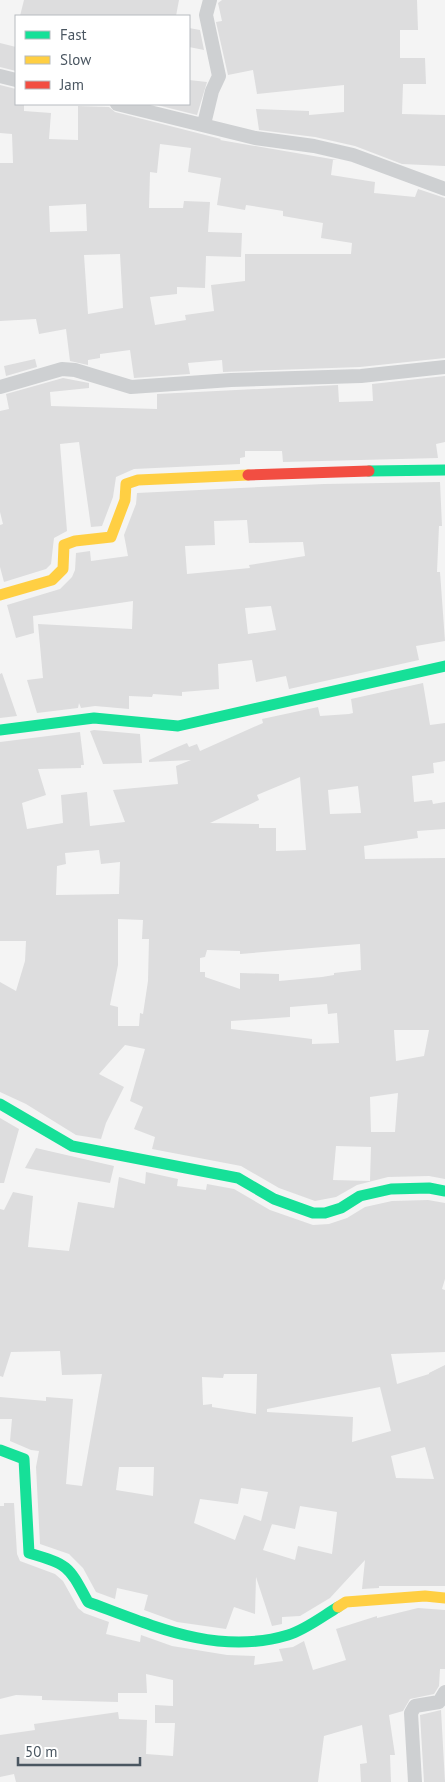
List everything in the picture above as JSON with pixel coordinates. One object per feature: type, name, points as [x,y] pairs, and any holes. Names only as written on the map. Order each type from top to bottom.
[{"type":"street","points":[[204,124],[212,91],[219,76],[206,15],[210,0]]},
{"type":"street","points":[[0,76],[15,80]]},
{"type":"street","points":[[121,105],[255,138],[353,155],[445,189]]},
{"type":"street","points":[[0,387],[62,369],[75,370],[131,386],[231,380],[361,376],[445,367]]},
{"type":"street","points":[[0,595],[52,580],[63,569],[64,545],[75,541],[111,537],[125,500],[126,484],[138,480],[324,472],[445,470]]},
{"type":"street","points":[[0,730],[94,718],[178,726],[445,666]]},
{"type":"street","points":[[0,1104],[72,1146],[238,1178],[274,1199],[313,1213],[324,1213],[341,1208],[360,1196],[391,1189],[429,1188],[445,1192]]},
{"type":"street","points":[[0,1450],[24,1458],[29,1553],[61,1563],[74,1574],[88,1602],[174,1634],[244,1644],[290,1635],[346,1602],[425,1596],[445,1598]]},
{"type":"street","points":[[415,1782],[412,1713],[415,1706],[439,1702],[445,1692]]},
{"type":"building","points":[[24,0],[179,0],[176,15],[20,15]]},
{"type":"building","points":[[222,0],[417,0],[418,30],[400,30],[400,58],[425,58],[426,84],[403,84],[402,114],[445,115],[445,166],[402,164],[355,146],[315,137],[259,130],[256,109],[309,111],[309,115],[344,112],[344,85],[257,94],[253,70],[228,75],[216,22],[222,21],[218,3]]},
{"type":"building","points":[[190,28],[200,30],[204,50],[190,47]]},
{"type":"building","points":[[0,43],[15,47],[15,71],[0,67]]},
{"type":"building","points":[[190,80],[207,82],[197,115],[157,105],[190,105]]},
{"type":"building","points":[[0,85],[15,89],[15,105],[24,105],[24,111],[51,113],[49,139],[78,140],[78,106],[109,107],[115,112],[220,140],[337,160],[333,160],[331,175],[375,182],[374,193],[415,197],[418,189],[445,198],[445,358],[360,367],[223,372],[222,360],[188,363],[190,374],[134,378],[130,350],[100,354],[100,358],[88,360],[88,365],[70,361],[66,329],[39,334],[36,319],[0,321],[0,163],[13,163],[12,134],[0,133]],"holes":[[[160,144],[191,148],[188,172],[221,178],[217,205],[245,210],[246,205],[283,211],[283,216],[323,223],[321,238],[352,243],[351,254],[245,254],[245,281],[211,285],[214,311],[185,315],[186,320],[155,325],[150,297],[177,294],[177,287],[205,288],[206,256],[241,257],[242,233],[208,232],[210,202],[184,201],[183,208],[149,208],[150,172],[157,173]],[[86,204],[87,231],[50,232],[49,206]],[[120,254],[123,308],[88,314],[84,255]]]},
{"type":"building","points":[[35,359],[37,367],[6,376],[4,366]]},
{"type":"building","points":[[445,376],[445,442],[436,444],[438,458],[283,462],[282,451],[245,451],[245,457],[240,458],[240,464],[134,469],[116,477],[113,497],[102,526],[91,527],[79,442],[60,444],[67,531],[54,538],[51,564],[46,569],[4,582],[0,567],[0,525],[3,524],[0,512],[0,411],[9,409],[6,394],[63,378],[89,383],[89,388],[50,392],[51,406],[157,409],[157,394],[338,385],[339,402],[373,401],[372,384]]},
{"type":"building","points":[[440,482],[442,526],[439,526],[437,572],[440,572],[445,641],[416,646],[419,660],[289,689],[286,676],[256,682],[252,660],[218,664],[219,689],[182,692],[182,696],[153,694],[152,697],[129,696],[129,709],[95,706],[81,708],[79,703],[78,708],[37,713],[27,680],[43,678],[38,624],[132,629],[133,601],[33,616],[34,633],[16,638],[7,605],[60,589],[72,577],[75,570],[76,553],[90,551],[91,561],[128,556],[124,535],[136,504],[137,493],[324,484]],"holes":[[[247,520],[249,543],[303,542],[305,556],[249,565],[250,568],[187,574],[185,546],[215,545],[214,521]],[[271,606],[276,630],[248,634],[245,608]]]},
{"type":"building","points":[[2,673],[17,716],[0,718],[0,674]]},
{"type":"building","points":[[423,683],[430,725],[445,723],[445,761],[433,763],[434,773],[412,776],[414,802],[432,800],[433,804],[445,802],[445,829],[417,831],[418,838],[364,846],[365,859],[445,858],[445,1179],[429,1176],[388,1177],[357,1185],[336,1197],[315,1201],[279,1188],[241,1166],[152,1149],[155,1137],[134,1129],[143,1107],[130,1101],[145,1049],[125,1045],[99,1074],[124,1087],[106,1123],[101,1139],[76,1135],[26,1104],[0,1092],[0,982],[16,991],[25,961],[26,941],[0,941],[0,742],[80,732],[84,765],[81,765],[81,768],[38,769],[46,795],[22,803],[27,829],[63,823],[61,795],[87,792],[90,826],[125,822],[113,790],[178,784],[176,766],[191,760],[149,762],[149,760],[187,743],[189,747],[197,744],[200,751],[263,723],[262,719],[318,707],[320,716],[353,713],[351,699]],"holes":[[[300,777],[306,850],[276,851],[276,828],[259,828],[259,824],[210,823],[259,800],[257,795]],[[358,786],[361,813],[330,814],[328,790]],[[99,850],[101,864],[120,862],[119,894],[56,895],[57,866],[66,864],[65,853]],[[118,919],[143,920],[142,939],[149,939],[148,981],[143,1014],[140,1013],[139,1026],[118,1026],[118,1007],[110,1005],[118,965]],[[360,944],[361,970],[334,973],[334,975],[322,977],[279,981],[279,974],[240,973],[240,989],[205,977],[205,972],[200,972],[200,958],[205,957],[207,950],[240,951],[240,954]],[[327,1004],[328,1014],[337,1013],[339,1043],[312,1044],[312,1039],[231,1029],[231,1021],[290,1017],[290,1007]],[[394,1030],[429,1030],[424,1056],[396,1061]],[[398,1093],[395,1132],[371,1132],[370,1097]],[[336,1146],[371,1147],[370,1181],[333,1180]]]},
{"type":"building","points":[[90,731],[140,734],[142,763],[103,764]]},
{"type":"building","points":[[0,1118],[19,1129],[4,1183],[0,1183]]},
{"type":"building","points":[[36,1148],[114,1166],[110,1183],[25,1168]]},
{"type":"building","points":[[146,1172],[178,1179],[177,1186],[206,1190],[207,1184],[234,1189],[270,1210],[313,1225],[329,1224],[347,1218],[365,1207],[392,1201],[428,1200],[445,1203],[445,1279],[442,1289],[445,1290],[445,1352],[391,1354],[397,1384],[429,1374],[445,1365],[445,1586],[379,1586],[379,1588],[362,1589],[365,1560],[330,1598],[300,1616],[282,1617],[282,1624],[272,1626],[256,1577],[255,1614],[234,1607],[226,1629],[177,1622],[144,1610],[148,1595],[117,1588],[115,1599],[96,1592],[83,1568],[69,1554],[40,1544],[36,1467],[39,1451],[31,1450],[10,1441],[12,1419],[0,1419],[0,1397],[46,1401],[46,1397],[73,1399],[66,1484],[82,1486],[102,1374],[62,1375],[60,1351],[11,1352],[3,1377],[0,1376],[0,1209],[4,1210],[13,1192],[33,1196],[28,1247],[69,1251],[78,1202],[114,1208],[119,1177],[145,1184]],"holes":[[[224,1374],[257,1374],[256,1414],[212,1407],[212,1404],[203,1405],[202,1377],[223,1378]],[[380,1387],[391,1431],[352,1442],[353,1417],[267,1412],[267,1409]],[[425,1447],[434,1479],[396,1478],[391,1456]],[[119,1467],[154,1467],[153,1496],[116,1490]],[[241,1488],[268,1492],[261,1521],[244,1515],[235,1540],[194,1523],[200,1499],[238,1504]],[[300,1506],[337,1512],[332,1554],[298,1546],[295,1560],[263,1550],[272,1524],[295,1529]]]},
{"type":"building","points":[[4,1503],[14,1503],[17,1554],[20,1561],[55,1574],[63,1581],[78,1608],[84,1613],[109,1622],[106,1634],[140,1642],[141,1635],[172,1646],[227,1655],[255,1656],[254,1665],[283,1661],[279,1649],[293,1647],[304,1641],[313,1670],[346,1660],[336,1629],[377,1616],[377,1618],[418,1608],[445,1610],[445,1669],[440,1669],[439,1686],[434,1694],[410,1699],[403,1711],[389,1715],[395,1755],[390,1755],[391,1782],[361,1782],[360,1764],[367,1763],[362,1725],[324,1736],[318,1782],[16,1782],[14,1774],[0,1777],[0,1735],[35,1730],[34,1724],[118,1712],[119,1719],[147,1720],[146,1754],[173,1756],[175,1723],[155,1723],[155,1705],[173,1706],[173,1680],[146,1674],[147,1693],[118,1693],[118,1702],[42,1700],[42,1696],[16,1695],[0,1699],[0,1506],[4,1506]]},
{"type":"building","points":[[441,1710],[445,1782],[424,1782],[420,1715]]},
{"type":"traffic: fast","points":[[369,471],[445,470]]},
{"type":"traffic: fast","points":[[0,730],[94,718],[178,726],[445,666]]},
{"type":"traffic: fast","points":[[0,1104],[72,1146],[238,1178],[274,1199],[313,1213],[325,1213],[341,1208],[360,1196],[391,1189],[429,1188],[445,1191]]},
{"type":"traffic: fast","points":[[0,1450],[24,1459],[29,1553],[66,1568],[76,1580],[88,1602],[161,1629],[211,1640],[236,1642],[262,1641],[294,1633],[338,1607]]},
{"type":"traffic: slow","points":[[0,595],[52,580],[63,569],[64,545],[75,541],[111,537],[125,500],[126,484],[138,480],[248,475]]},
{"type":"traffic: slow","points":[[338,1607],[346,1602],[425,1596],[445,1598]]},
{"type":"traffic: jam","points":[[248,475],[369,471]]}]
